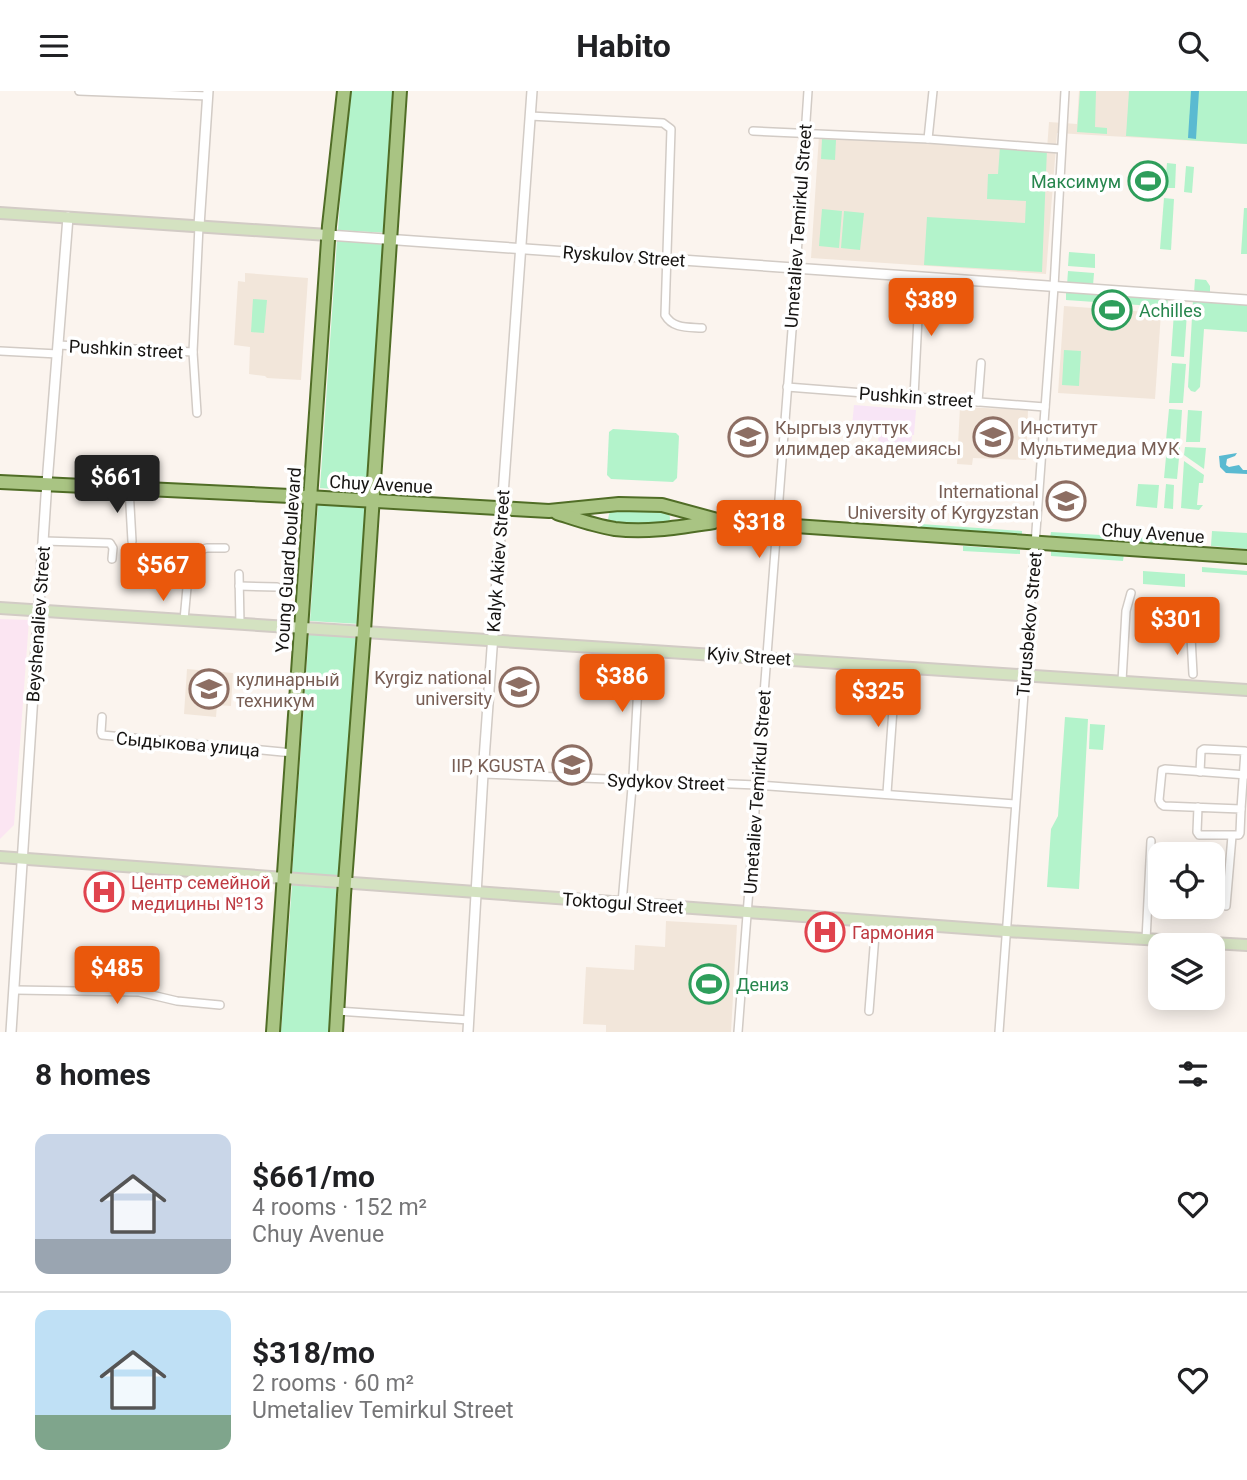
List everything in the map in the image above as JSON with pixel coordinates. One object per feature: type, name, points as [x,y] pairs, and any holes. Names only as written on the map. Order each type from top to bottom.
[{"type":"main road","name":"Young Guard boulevard","points":[[272,1032],[328,235],[344,91]]},
{"type":"main road","points":[[335,1032],[400,91]]},
{"type":"main road","name":"Ryskulov Street","points":[[0,213],[328,235]]},
{"type":"main road","name":"Chuy Avenue","points":[[0,482],[550,511],[602,505],[662,505],[721,521],[1247,557]]},
{"type":"main road","name":"Chuy Avenue","points":[[550,511],[617,529],[661,530],[721,521]]},
{"type":"main road","name":"Kyiv Street","points":[[0,608],[1247,690]]},
{"type":"main road","name":"Toktogul Street","points":[[0,857],[877,922],[1247,945]]},
{"type":"street","points":[[79,91],[208,94],[193,352],[197,413]]},
{"type":"street","name":"Kalyk Akiev Street","points":[[468,1032],[483,774],[532,91]]},
{"type":"street","name":"Umetaliev Temirkul Street","points":[[738,1032],[808,91]]},
{"type":"street","points":[[928,139],[933,91]]},
{"type":"street","name":"Turusbekov Street","points":[[999,1032],[1054,287],[1065,91]]},
{"type":"street","points":[[530,116],[663,123],[671,129],[665,315],[669,322],[677,327],[702,328]]},
{"type":"street","points":[[753,131],[928,139],[1061,149]]},
{"type":"street","name":"Beyshenaliev Street","points":[[11,1032],[47,484],[68,217]]},
{"type":"street","name":"Ryskulov Street","points":[[328,235],[1247,300]]},
{"type":"street","points":[[914,397],[920,278]]},
{"type":"street","name":"Pushkin street","points":[[0,351],[58,349],[193,352]]},
{"type":"street","points":[[978,401],[981,363]]},
{"type":"street","name":"Pushkin street","points":[[786,387],[1045,407]]},
{"type":"street","points":[[130,488],[132,541]]},
{"type":"street","points":[[44,541],[110,543],[113,548],[112,559]]},
{"type":"street","points":[[184,620],[189,566],[203,549],[225,548]]},
{"type":"street","points":[[239,574],[240,624]]},
{"type":"street","points":[[239,586],[277,587]]},
{"type":"street","points":[[1122,681],[1126,611],[1130,593]]},
{"type":"street","points":[[1191,637],[1193,674]]},
{"type":"street","points":[[622,903],[640,649]]},
{"type":"street","points":[[887,793],[896,667]]},
{"type":"street","name":"Сыдыкова улица","points":[[102,717],[102,735],[293,753]]},
{"type":"street","points":[[1198,807],[1199,835],[1239,835],[1245,751],[1205,749],[1201,751],[1200,772]]},
{"type":"street","points":[[1241,809],[1164,806],[1159,800],[1162,770],[1245,775]]},
{"type":"street","name":"Sydykov Street","points":[[483,774],[757,785],[1015,804]]},
{"type":"street","points":[[1226,906],[1231,836]]},
{"type":"street","points":[[1146,940],[1151,841]]},
{"type":"street","points":[[869,1011],[877,922]]},
{"type":"street","points":[[15,990],[139,992],[177,1002],[220,1005]]},
{"type":"street","points":[[337,1011],[469,1020]]},
{"type":"shaded area","points":[[1079,91],[1247,91],[1247,144],[1057,133],[1046,274],[811,258],[819,135],[1047,149],[1049,122],[1077,124]]},
{"type":"shaded area","points":[[245,273],[308,278],[301,380],[249,374],[250,347],[234,345],[238,281],[245,282]]},
{"type":"shaded area","points":[[1064,306],[1161,313],[1155,399],[1058,393]]},
{"type":"shaded area","points":[[854,405],[916,410],[911,448],[878,446],[879,428],[852,426]]},
{"type":"shaded area","points":[[960,407],[1028,410],[1026,460],[973,458],[972,465],[957,464]]},
{"type":"shaded area","points":[[0,619],[29,620],[14,825],[0,839]]},
{"type":"shaded area","name":"кулинарный техникум","points":[[187,669],[233,673],[231,706],[217,705],[216,717],[184,714]]},
{"type":"shaded area","points":[[666,921],[737,925],[731,1032],[606,1032],[606,1025],[583,1024],[586,967],[634,970],[635,945],[665,947]]},
{"type":"green space","points":[[348,91],[398,91],[388,233],[338,230]]},
{"type":"green space","points":[[1080,91],[1096,91],[1095,127],[1107,128],[1107,134],[1077,132]]},
{"type":"green space","points":[[1129,91],[1247,91],[1247,144],[1126,136]]},
{"type":"green space","points":[[822,139],[836,140],[835,160],[821,159]]},
{"type":"green space","points":[[1000,146],[1047,149],[1042,272],[924,265],[927,217],[1025,223],[1026,201],[987,199],[988,174],[998,174]]},
{"type":"green space","points":[[1167,163],[1176,164],[1175,188],[1165,188]]},
{"type":"green space","points":[[1186,166],[1194,167],[1192,193],[1184,192]]},
{"type":"green space","points":[[1164,198],[1174,199],[1171,250],[1160,249]]},
{"type":"green space","points":[[1244,208],[1247,208],[1247,254],[1241,254]]},
{"type":"green space","points":[[822,209],[842,211],[839,248],[819,246]]},
{"type":"green space","points":[[844,211],[864,213],[860,250],[841,248]]},
{"type":"green space","points":[[337,240],[387,244],[370,492],[320,488]]},
{"type":"green space","points":[[1069,252],[1095,254],[1095,268],[1068,266]]},
{"type":"green space","points":[[1068,271],[1094,273],[1093,286],[1067,285]]},
{"type":"green space","points":[[1195,279],[1206,280],[1210,286],[1210,294],[1194,293]]},
{"type":"green space","points":[[1066,292],[1168,299],[1167,307],[1066,300]]},
{"type":"green space","points":[[253,299],[267,300],[264,333],[251,332]]},
{"type":"green space","points":[[1193,300],[1247,304],[1247,332],[1204,329],[1200,387],[1195,392],[1188,387]]},
{"type":"green space","points":[[1174,312],[1187,313],[1184,357],[1171,356]]},
{"type":"green space","points":[[1064,350],[1081,351],[1079,386],[1062,385]]},
{"type":"green space","points":[[1172,363],[1186,364],[1183,403],[1169,403]]},
{"type":"green space","points":[[1169,409],[1182,410],[1180,441],[1166,440]]},
{"type":"green space","points":[[1188,410],[1202,411],[1200,442],[1186,442]]},
{"type":"green space","points":[[613,429],[676,433],[679,436],[677,478],[673,482],[611,479],[607,475],[609,432]]},
{"type":"green space","points":[[1167,446],[1180,447],[1177,479],[1164,478]]},
{"type":"green space","points":[[1185,447],[1206,448],[1204,469],[1184,455]]},
{"type":"green space","points":[[1184,461],[1204,475],[1203,483],[1199,483],[1197,505],[1203,505],[1199,510],[1181,508]]},
{"type":"green space","points":[[1138,484],[1159,485],[1157,508],[1136,506]]},
{"type":"green space","points":[[1166,484],[1174,485],[1173,509],[1164,508]]},
{"type":"green space","points":[[318,504],[368,507],[360,624],[310,621]]},
{"type":"green space","points":[[661,509],[669,515],[668,524],[614,526],[608,519],[610,510]]},
{"type":"green space","points":[[921,524],[1022,531],[1022,535],[920,528]]},
{"type":"green space","points":[[1212,531],[1247,533],[1247,549],[1211,546]]},
{"type":"green space","points":[[1051,532],[1166,539],[1166,545],[1050,538]]},
{"type":"green space","points":[[963,546],[1020,550],[1020,554],[963,551]]},
{"type":"green space","points":[[1051,549],[1124,554],[1123,561],[1051,556]]},
{"type":"green space","points":[[1202,567],[1247,571],[1247,575],[1202,572]]},
{"type":"green space","points":[[1143,571],[1185,574],[1185,587],[1143,584]]},
{"type":"green space","points":[[309,633],[359,637],[342,877],[292,874]]},
{"type":"green space","points":[[1065,717],[1088,719],[1079,889],[1047,887],[1051,829],[1058,816]]},
{"type":"green space","points":[[1090,724],[1105,725],[1103,750],[1089,749]]},
{"type":"green space","points":[[292,885],[342,889],[331,1032],[281,1032]]},
{"type":"water","points":[[1191,91],[1199,91],[1196,139],[1188,138]]},
{"type":"water","points":[[1237,453],[1227,459],[1226,465],[1239,465],[1243,470],[1247,470],[1247,474],[1226,473],[1220,467],[1219,456]]},
{"type":"place","name":"Максимум","points":[[1148,181]]},
{"type":"place","name":"Achilles","points":[[1112,310]]},
{"type":"place","name":"Кыргыз улуттук илимдер академиясы","points":[[748,437]]},
{"type":"place","name":"Институт Мультимедиа МУК","points":[[993,437]]},
{"type":"place","name":"International University of Kyrgyzstan","points":[[1066,501]]},
{"type":"place","name":"Kyrgiz national university","points":[[519,687]]},
{"type":"place","name":"кулинарный техникум","points":[[209,689]]},
{"type":"place","name":"IIP, KGUSTA","points":[[572,765]]},
{"type":"place","name":"Центр семейной медицины №13","points":[[104,892]]},
{"type":"place","name":"Гармония","points":[[825,932]]},
{"type":"place","name":"Дениз","points":[[709,984]]}]
